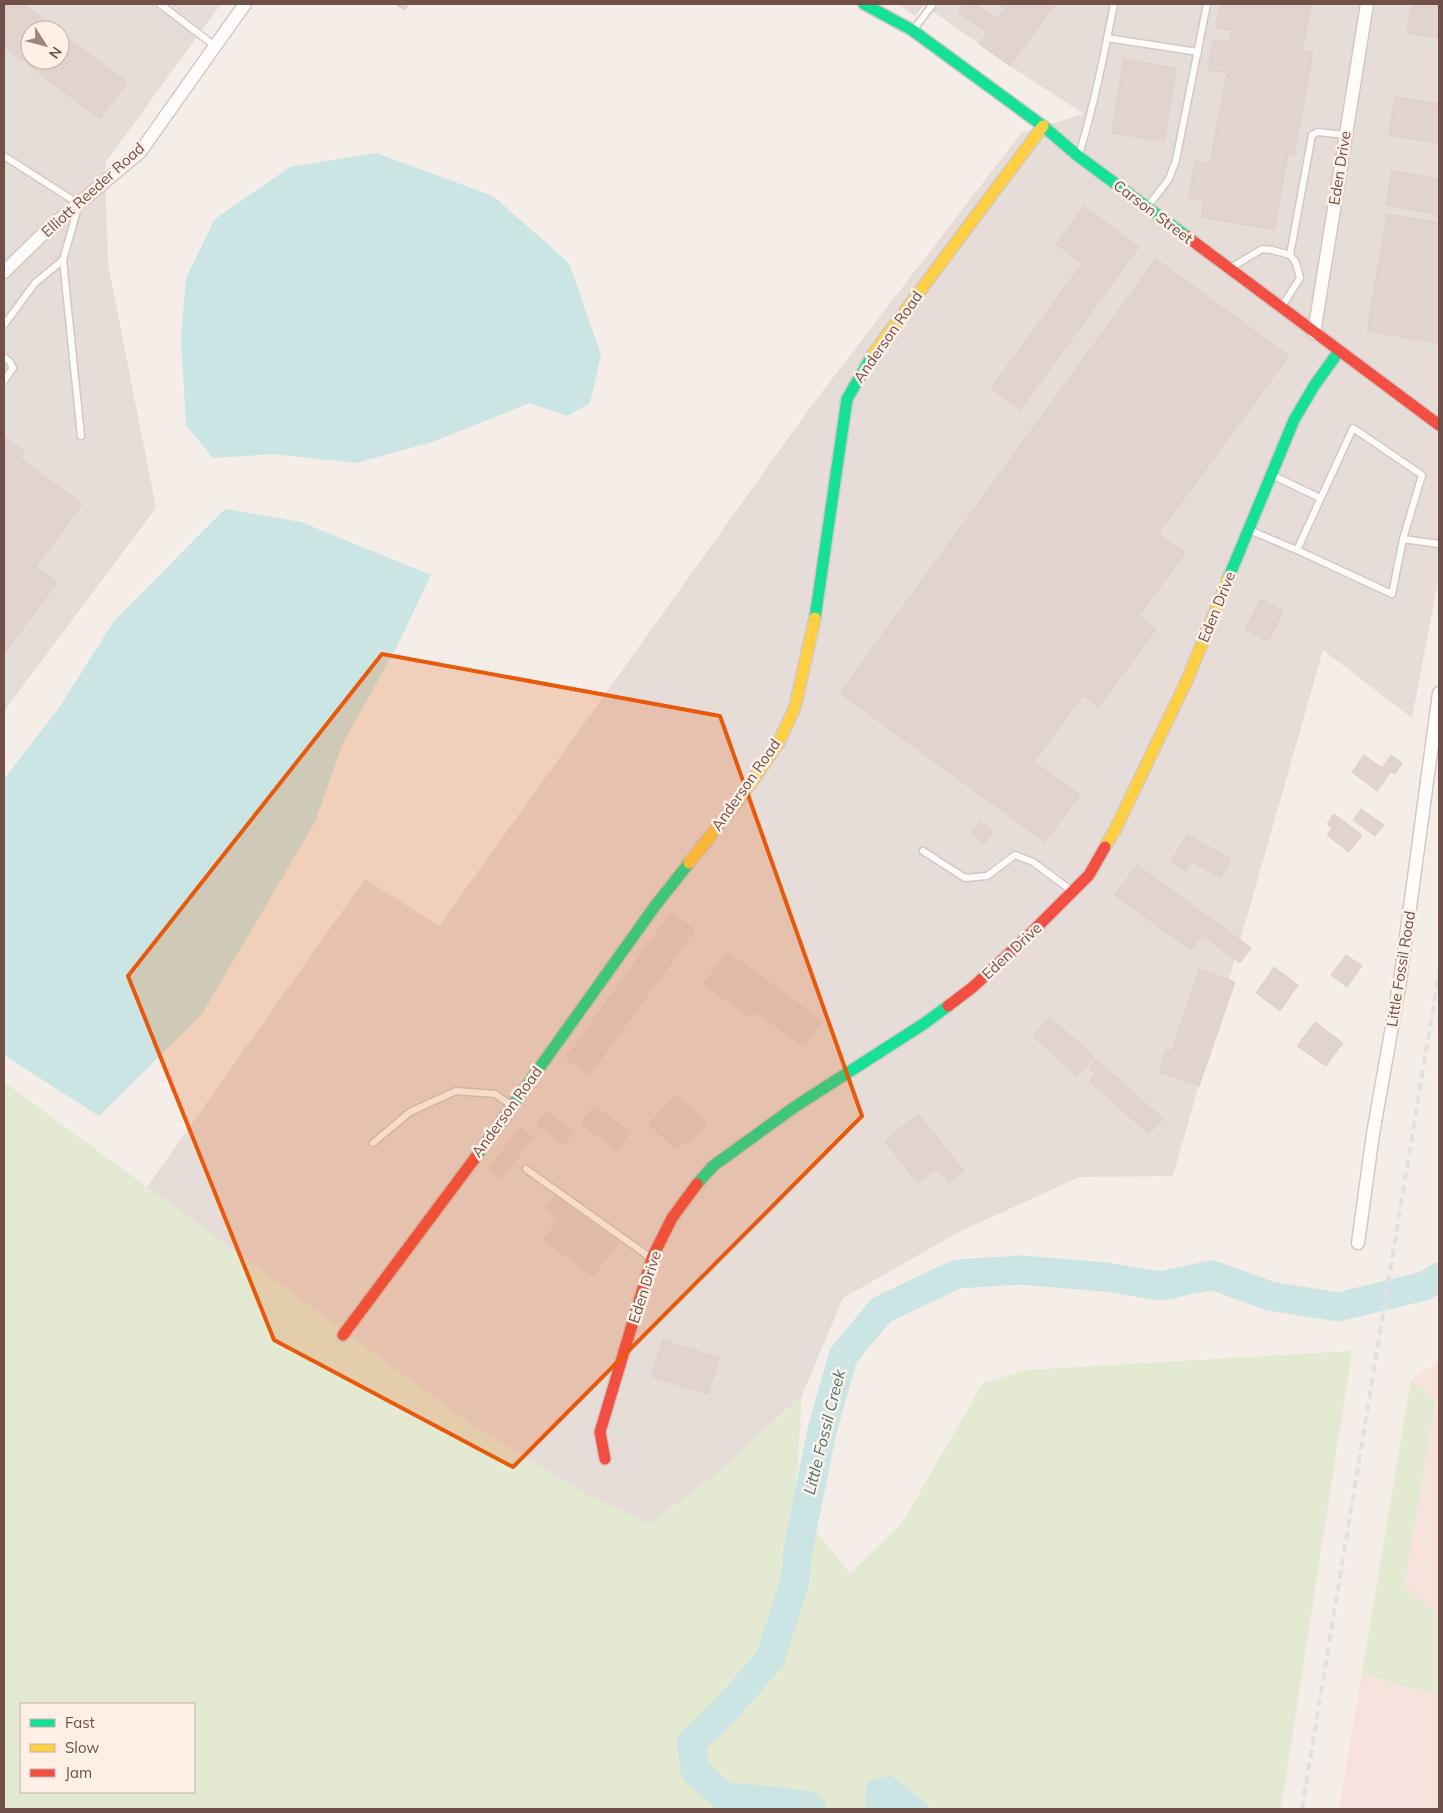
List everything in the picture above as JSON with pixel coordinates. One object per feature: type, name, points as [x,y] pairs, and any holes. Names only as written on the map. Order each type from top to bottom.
[{"type":"street","name":"Elliott Reeder Road","points":[[4,272],[47,230],[140,152],[245,4]]},
{"type":"street","name":"Carson Street","points":[[864,4],[912,30],[1043,126],[1078,156],[1314,333],[1439,424]]},
{"type":"street","name":"Eden Drive","points":[[1314,333],[1366,4]]},
{"type":"street","name":"Anderson Road","points":[[343,1335],[512,1106],[656,906],[741,797],[778,744],[795,707],[812,629],[847,400],[869,360],[1043,126]]},
{"type":"street","name":"Eden Drive","points":[[605,1459],[600,1432],[652,1258],[672,1218],[691,1191],[713,1166],[796,1106],[925,1023],[973,987],[1089,875],[1116,830],[1188,678],[1294,420],[1314,386],[1339,351]]},
{"type":"street","name":"Little Fossil Road","points":[[1358,1243],[1373,1134],[1400,981],[1439,693]]},
{"type":"lane","points":[[160,4],[215,46]]},
{"type":"lane","points":[[912,30],[933,4]]},
{"type":"lane","points":[[1078,156],[1090,117],[1114,4]]},
{"type":"lane","points":[[1147,208],[1169,179],[1176,160],[1207,4]]},
{"type":"lane","points":[[1107,38],[1198,52]]},
{"type":"lane","points":[[1290,255],[1312,135],[1318,132],[1346,135]]},
{"type":"lane","points":[[4,156],[79,204],[63,260],[81,436]]},
{"type":"lane","points":[[1229,269],[1262,249],[1290,255],[1296,263],[1300,278],[1281,308]]},
{"type":"lane","points":[[4,325],[36,283],[63,260]]},
{"type":"lane","points":[[4,357],[13,368],[4,381]]},
{"type":"lane","points":[[1248,530],[1297,550],[1392,594],[1403,539],[1422,475],[1353,428],[1297,550]]},
{"type":"lane","points":[[1271,475],[1320,498]]},
{"type":"lane","points":[[1403,539],[1439,544]]},
{"type":"lane","points":[[923,851],[965,878],[987,876],[1015,855],[1033,862],[1072,892]]},
{"type":"lane","points":[[373,1143],[410,1112],[456,1091],[495,1094],[512,1106]]},
{"type":"lane","points":[[526,1169],[652,1258]]},
{"type":"highlighted area","points":[[382,654],[720,716],[862,1116],[513,1467],[274,1340],[128,976]]},
{"type":"shaded area","points":[[4,4],[221,4],[105,163],[108,264],[156,508],[4,711]]},
{"type":"shaded area","points":[[899,4],[1439,4],[1439,576],[1412,718],[1323,650],[1173,1176],[1079,1177],[959,1232],[843,1298],[802,1395],[717,1474],[649,1524],[587,1495],[470,1424],[147,1187],[365,879],[439,926],[812,405],[1021,133],[1084,114],[1010,66],[924,5],[915,16]]},
{"type":"shaded area","points":[[1439,1361],[1439,1616],[1405,1587],[1436,1400],[1411,1380]]},
{"type":"shaded area","points":[[1362,1674],[1439,1696],[1439,1809],[1339,1809]]},
{"type":"green space","points":[[4,1082],[470,1424],[587,1495],[649,1524],[717,1474],[802,1395],[795,1504],[850,1574],[902,1523],[983,1383],[1027,1370],[1352,1351],[1281,1809],[932,1809],[891,1775],[865,1804],[867,1809],[4,1809]]},
{"type":"green space","points":[[1411,1380],[1436,1400],[1405,1586],[1439,1616],[1439,1696],[1362,1674]]},
{"type":"water","points":[[376,153],[493,196],[569,263],[601,355],[590,403],[567,416],[530,403],[432,442],[356,463],[273,454],[213,458],[186,425],[181,339],[186,278],[215,219],[290,167]]},
{"type":"water","points":[[225,509],[301,522],[431,575],[397,646],[343,743],[315,822],[202,1014],[99,1116],[4,1055],[4,779],[59,708],[114,621]]},
{"type":"water","points":[[891,1775],[932,1809],[867,1809],[865,1804],[867,1782]]},
{"type":"building","points":[[4,4],[23,4],[45,20],[20,20],[20,58],[5,47],[4,50]]},
{"type":"building","points":[[395,4],[409,4],[404,10]]},
{"type":"building","points":[[964,4],[976,4],[997,19],[1005,8],[998,4],[1055,4],[1010,66],[979,44],[987,33],[958,12]]},
{"type":"building","points":[[1220,4],[1311,4],[1302,51],[1313,53],[1294,155],[1288,154],[1274,230],[1202,217],[1204,201],[1189,198],[1195,161],[1210,164],[1227,73],[1208,70],[1213,40],[1229,43],[1232,30],[1216,28]]},
{"type":"building","points":[[1412,4],[1439,4],[1439,38],[1407,33]]},
{"type":"building","points":[[70,39],[127,82],[100,119],[35,70],[70,70]]},
{"type":"building","points":[[1124,59],[1176,68],[1164,141],[1112,133]]},
{"type":"building","points":[[1395,97],[1439,104],[1439,143],[1389,135]]},
{"type":"building","points":[[1392,171],[1439,179],[1439,215],[1386,205]]},
{"type":"building","points":[[1084,206],[1139,247],[1020,410],[991,388],[1082,264],[1056,244]]},
{"type":"building","points":[[1387,214],[1439,223],[1439,343],[1367,331]]},
{"type":"building","points":[[1156,259],[1289,356],[1158,534],[1185,553],[1139,616],[1156,629],[1099,707],[1083,695],[1034,762],[1080,795],[1045,842],[840,693]]},
{"type":"building","points":[[4,437],[25,452],[20,458],[82,504],[36,567],[57,582],[4,654]]},
{"type":"building","points":[[1261,599],[1283,611],[1268,641],[1245,629]]},
{"type":"building","points":[[1364,755],[1382,768],[1391,755],[1402,763],[1395,774],[1391,772],[1377,791],[1352,772]]},
{"type":"building","points":[[1361,809],[1384,825],[1375,836],[1353,820]]},
{"type":"building","points":[[1334,814],[1362,835],[1349,852],[1327,835],[1332,828],[1327,824]]},
{"type":"building","points":[[980,822],[993,831],[984,844],[971,834]]},
{"type":"building","points":[[1188,834],[1231,860],[1220,878],[1191,861],[1186,870],[1171,861]]},
{"type":"building","points":[[1137,865],[1251,948],[1240,963],[1202,935],[1191,950],[1115,895]]},
{"type":"building","points":[[671,913],[695,930],[589,1075],[566,1058]]},
{"type":"building","points":[[727,952],[822,1021],[803,1046],[755,1011],[750,1017],[704,984]]},
{"type":"building","points":[[1346,955],[1362,966],[1347,987],[1331,975]]},
{"type":"building","points":[[1274,967],[1298,985],[1280,1011],[1256,993]]},
{"type":"building","points":[[1199,969],[1235,982],[1199,1086],[1159,1072],[1166,1050],[1171,1052]]},
{"type":"building","points":[[1050,1017],[1094,1057],[1077,1076],[1033,1036]]},
{"type":"building","points":[[1315,1022],[1343,1043],[1326,1066],[1297,1046]]},
{"type":"building","points":[[1096,1059],[1163,1119],[1149,1134],[1090,1081],[1096,1074],[1089,1067]]},
{"type":"building","points":[[676,1095],[707,1123],[687,1144],[684,1141],[676,1149],[649,1124]]},
{"type":"building","points":[[594,1106],[630,1132],[617,1150],[581,1124]]},
{"type":"building","points":[[546,1112],[573,1132],[564,1144],[537,1125]]},
{"type":"building","points":[[918,1114],[964,1171],[949,1183],[937,1168],[918,1183],[885,1141]]},
{"type":"building","points":[[520,1128],[533,1137],[501,1179],[489,1169]]},
{"type":"building","points":[[555,1197],[618,1242],[593,1276],[544,1240],[560,1219],[546,1209]]},
{"type":"building","points":[[663,1340],[719,1358],[708,1394],[651,1376]]},
{"type":"waterway","name":"Little Fossil Creek","points":[[812,1809],[809,1806],[775,1801],[724,1797],[695,1771],[691,1744],[728,1707],[770,1659],[795,1582],[798,1549],[822,1431],[843,1356],[881,1310],[957,1274],[1021,1270],[1106,1277],[1161,1286],[1212,1275],[1270,1296],[1338,1307],[1424,1286],[1439,1277]]},
{"type":"railway","points":[[1302,1809],[1439,972]]},
{"type":"traffic: fast","points":[[864,4],[912,30],[1043,126],[1078,156],[1186,236]]},
{"type":"traffic: fast","points":[[1228,579],[1294,420],[1314,386],[1339,351]]},
{"type":"traffic: fast","points":[[815,618],[847,399],[873,354]]},
{"type":"traffic: fast","points":[[475,1158],[655,906],[689,863]]},
{"type":"traffic: fast","points":[[697,1184],[713,1166],[796,1106],[925,1023],[948,1006]]},
{"type":"traffic: slow","points":[[873,354],[1043,126]]},
{"type":"traffic: slow","points":[[1105,847],[1188,678],[1228,579]]},
{"type":"traffic: slow","points":[[689,863],[741,797],[778,744],[795,707],[815,618]]},
{"type":"traffic: jam","points":[[1186,236],[1439,425]]},
{"type":"traffic: jam","points":[[948,1006],[973,987],[1089,875],[1105,847]]},
{"type":"traffic: jam","points":[[343,1335],[475,1158]]},
{"type":"traffic: jam","points":[[605,1459],[600,1432],[652,1258],[672,1218],[697,1184]]}]
